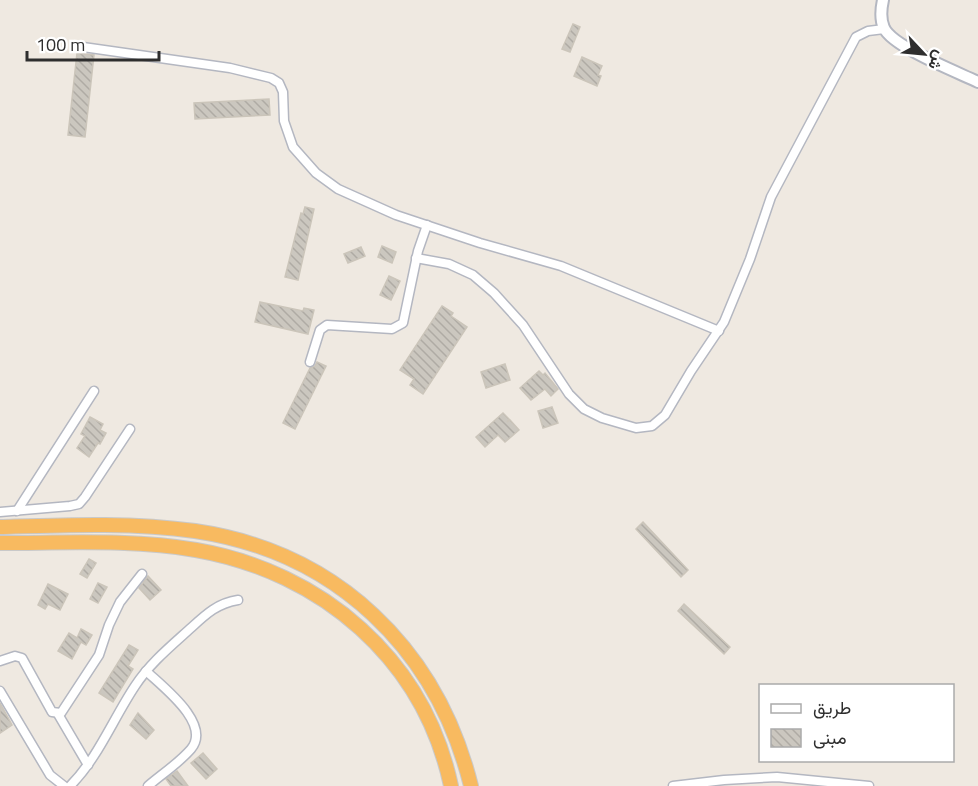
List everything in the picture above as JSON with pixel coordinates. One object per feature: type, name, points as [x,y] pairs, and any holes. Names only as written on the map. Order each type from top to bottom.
[{"type":"highway","points":[[0,527],[132,525],[197,532],[258,546],[313,570],[371,611],[416,662],[445,710],[459,745],[471,786]]},
{"type":"highway","points":[[0,543],[98,543],[194,549],[252,564],[300,585],[345,615],[378,644],[392,660],[410,685],[425,712],[442,751],[451,786]]},
{"type":"street","points":[[883,0],[881,13],[884,29],[894,41],[978,82]]},
{"type":"street","points":[[416,258],[449,264],[472,275],[504,302],[523,325],[576,403],[593,415],[636,428],[647,428],[662,420],[691,371],[719,331],[735,299],[771,197],[856,37],[868,31],[884,29]]},
{"type":"street","points":[[76,46],[230,68],[271,78],[279,83],[283,92],[284,121],[289,139],[316,173],[338,189],[396,215],[480,243],[561,266],[719,331]]},
{"type":"street","points":[[310,362],[320,330],[327,325],[388,329],[400,326],[405,319],[416,258],[427,225]]},
{"type":"street","points":[[17,511],[94,391]]},
{"type":"street","points":[[0,512],[60,508],[79,504],[130,429]]},
{"type":"street","points":[[58,714],[64,711],[94,664],[114,613],[142,574]]},
{"type":"street","points":[[70,786],[88,765],[134,687],[146,671],[209,612],[220,605],[238,600]]},
{"type":"street","points":[[0,661],[15,656],[22,658],[52,712],[58,714],[88,765]]},
{"type":"street","points":[[146,671],[191,716],[197,728],[197,735],[191,749],[148,786]]},
{"type":"street","points":[[0,691],[50,775],[64,786]]},
{"type":"street","points":[[673,786],[777,777],[869,786]]},
{"type":"building","points":[[573,24],[580,27],[570,52],[562,49]]},
{"type":"building","points":[[77,53],[94,55],[85,137],[68,135]]},
{"type":"building","points":[[582,57],[602,66],[597,86],[574,76]]},
{"type":"building","points":[[269,99],[270,115],[195,119],[194,103]]},
{"type":"building","points":[[305,207],[314,209],[298,280],[285,277],[301,213],[303,214]]},
{"type":"building","points":[[382,246],[396,252],[392,263],[378,257]]},
{"type":"building","points":[[361,247],[365,256],[348,263],[344,254]]},
{"type":"building","points":[[389,276],[400,281],[391,300],[380,295]]},
{"type":"building","points":[[260,302],[303,311],[304,308],[314,310],[308,334],[255,322]]},
{"type":"building","points":[[442,306],[453,313],[451,316],[467,327],[423,394],[410,385],[414,379],[400,370]]},
{"type":"building","points":[[317,362],[326,366],[295,429],[283,423],[310,368]]},
{"type":"building","points":[[505,364],[510,380],[486,388],[481,372]]},
{"type":"building","points":[[539,371],[543,375],[545,373],[558,389],[551,396],[545,389],[531,400],[520,388]]},
{"type":"building","points":[[552,407],[558,423],[543,428],[538,411]]},
{"type":"building","points":[[503,413],[509,419],[507,422],[510,420],[519,430],[505,442],[498,435],[485,447],[476,437]]},
{"type":"building","points":[[90,417],[103,424],[100,430],[106,433],[89,457],[77,448],[85,436],[81,434]]},
{"type":"building","points":[[643,522],[688,570],[681,577],[636,529]]},
{"type":"building","points":[[89,559],[96,563],[87,578],[80,574]]},
{"type":"building","points":[[148,576],[161,590],[150,600],[139,588]]},
{"type":"building","points":[[98,583],[107,587],[98,603],[90,599]]},
{"type":"building","points":[[48,584],[68,594],[60,610],[48,604],[45,609],[38,605]]},
{"type":"building","points":[[684,604],[730,647],[724,654],[678,611]]},
{"type":"building","points":[[81,629],[92,635],[86,645],[81,642],[72,659],[58,651],[69,633],[77,638]]},
{"type":"building","points":[[129,645],[138,650],[128,666],[133,669],[113,702],[99,693]]},
{"type":"building","points":[[0,703],[12,725],[0,733]]},
{"type":"building","points":[[138,713],[154,730],[146,739],[130,725]]},
{"type":"building","points":[[203,753],[217,769],[206,779],[191,763]]},
{"type":"building","points":[[177,771],[188,786],[171,786],[166,779]]}]
